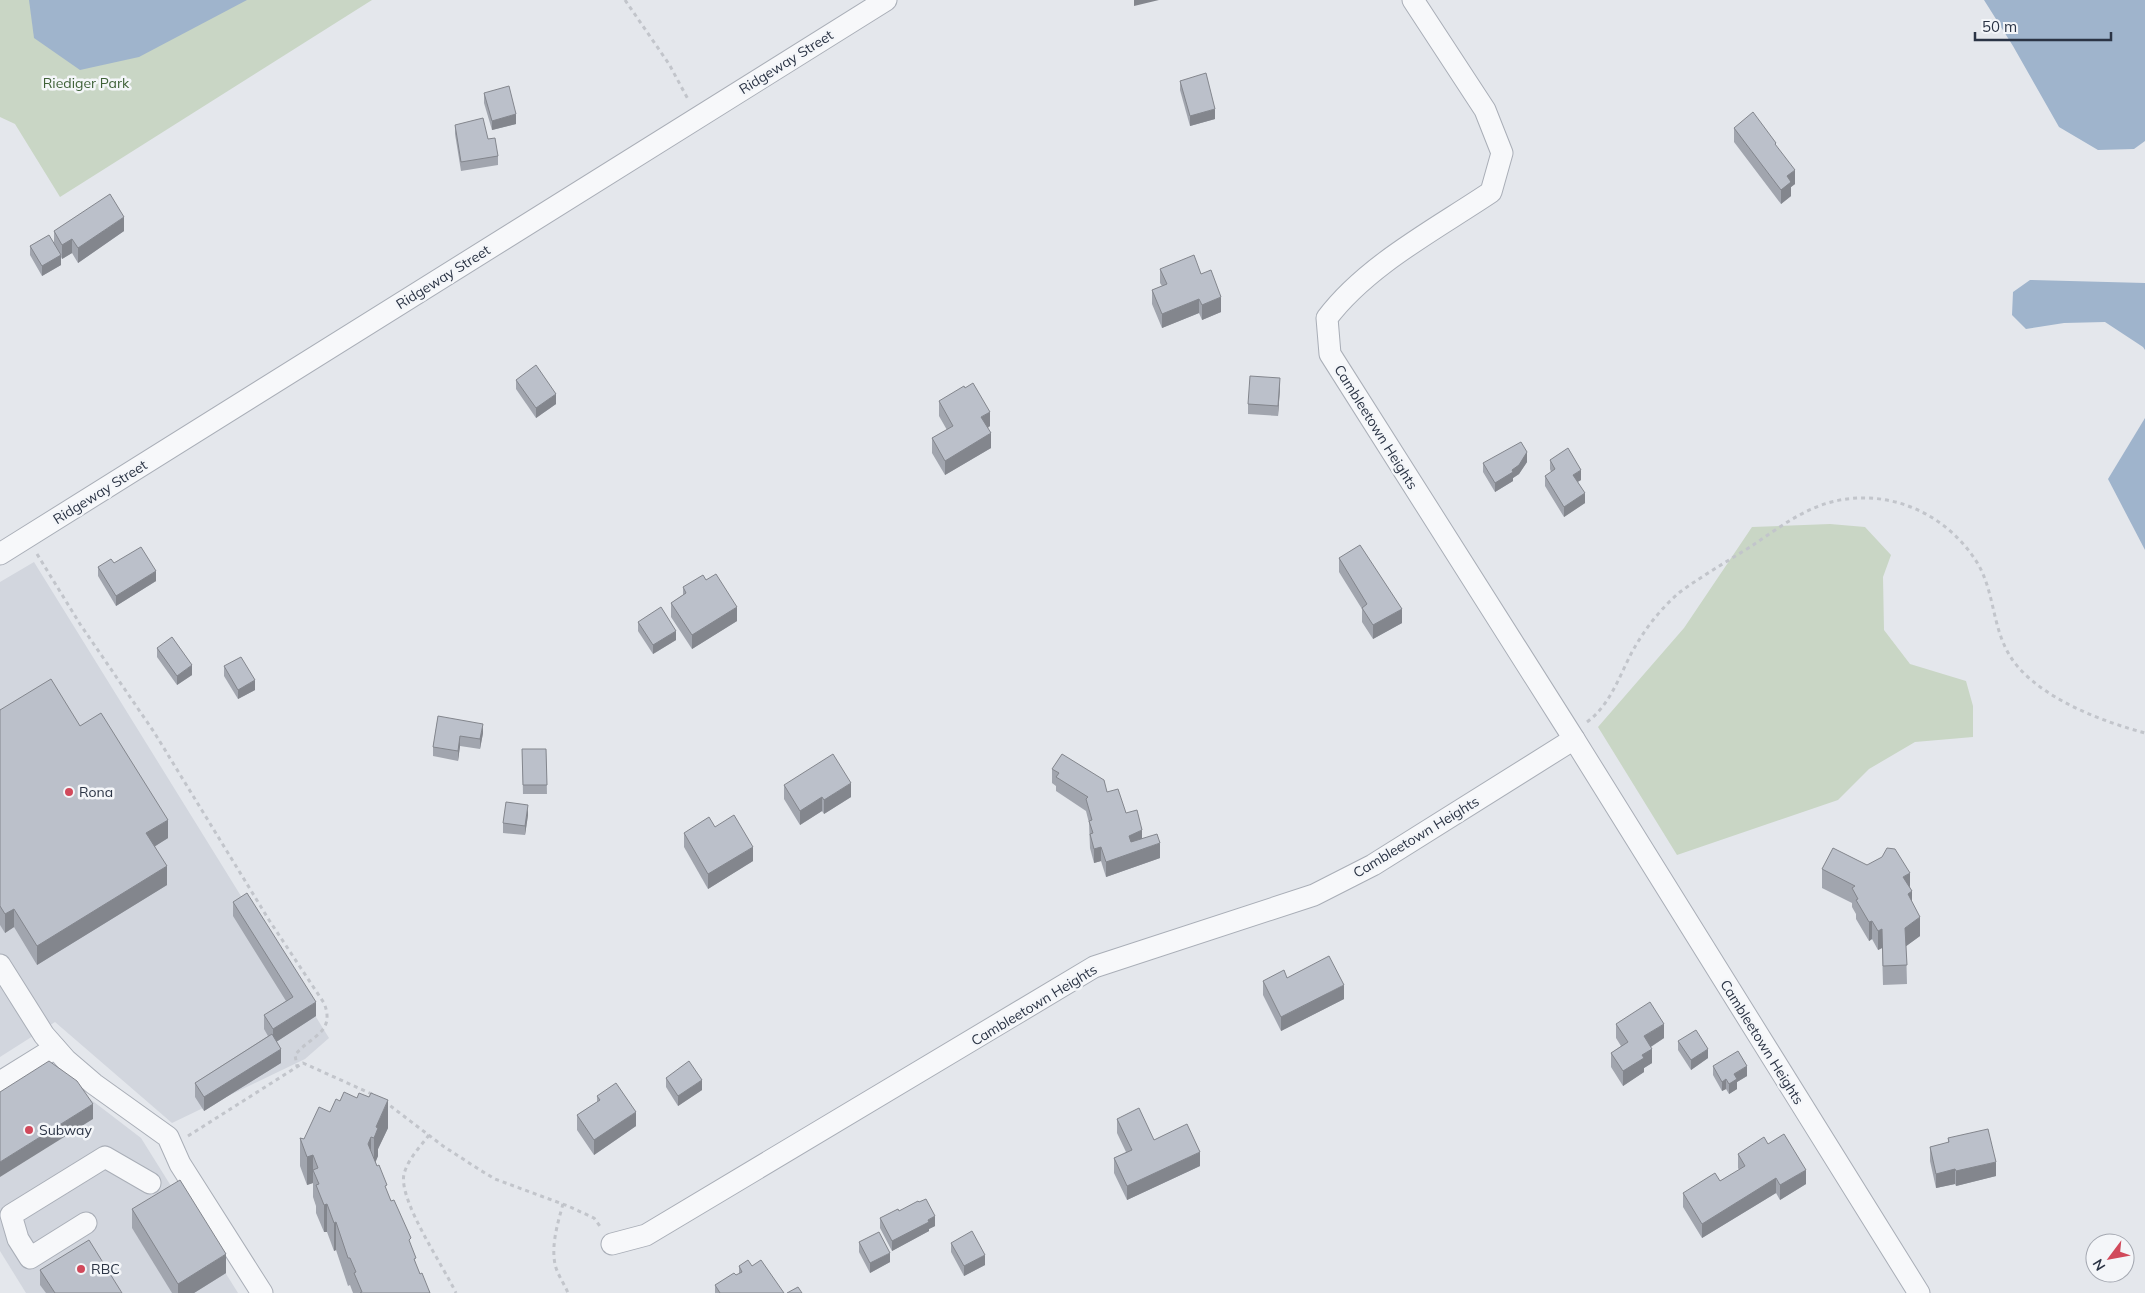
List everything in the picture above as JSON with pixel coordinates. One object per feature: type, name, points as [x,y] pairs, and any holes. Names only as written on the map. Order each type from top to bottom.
[{"type":"street","name":"Ridgeway Street","points":[[0,554],[886,0]]},
{"type":"street","name":"Cambleetown Heights","points":[[1413,0],[1485,110],[1502,153],[1491,192],[1385,263],[1340,301],[1327,318],[1330,354],[1572,735],[1919,1293]]},
{"type":"street","name":"Cambleetown Heights","points":[[612,1244],[646,1236],[1094,967],[1314,895],[1373,865],[1572,735]]},
{"type":"street","points":[[0,965],[34,1020],[66,1060],[94,1084],[168,1137],[180,1164],[262,1293]]},
{"type":"street","points":[[0,1082],[55,1048]]},
{"type":"street","points":[[86,1222],[30,1258],[18,1239],[11,1215],[105,1157],[150,1183]]},
{"type":"path","points":[[625,0],[669,64],[698,118]]},
{"type":"path","points":[[1572,735],[1597,714],[1608,700],[1645,631],[1670,600],[1691,584],[1807,511],[1834,502],[1866,497],[1912,506],[1934,517],[1953,532],[1968,549],[1979,566],[2001,641],[2010,658],[2020,670],[2042,688],[2078,709],[2126,728],[2145,733]]},
{"type":"path","points":[[30,557],[34,554],[39,555],[80,624],[154,732],[269,920],[324,1004],[328,1014],[325,1028],[295,1055],[297,1066]]},
{"type":"path","points":[[187,1137],[304,1063],[375,1096],[392,1106],[429,1135],[495,1179],[563,1204],[594,1218],[612,1244]]},
{"type":"path","points":[[429,1135],[409,1162],[404,1174],[404,1185],[415,1217],[456,1293]]},
{"type":"path","points":[[563,1204],[554,1254],[555,1264],[568,1293]]},
{"type":"shaded area","points":[[34,562],[329,1038],[305,1059],[172,1123],[55,1022],[0,1057],[0,582]]},
{"type":"shaded area","points":[[47,1066],[141,1138],[238,1293],[26,1293],[0,1251],[0,1097]]},
{"type":"green space","name":"Riediger Park","points":[[0,0],[372,0],[60,197],[15,124],[0,117]]},
{"type":"green space","points":[[1830,524],[1865,527],[1891,555],[1883,577],[1884,630],[1910,664],[1966,681],[1973,706],[1973,737],[1915,742],[1869,769],[1838,800],[1677,855],[1598,727],[1684,628],[1752,527]]},
{"type":"water","points":[[29,0],[247,0],[139,57],[80,70],[34,38]]},
{"type":"water","points":[[1984,0],[2145,0],[2145,141],[2134,149],[2098,150],[2059,127],[2013,46]]},
{"type":"water","points":[[2030,280],[2145,283],[2145,350],[2105,322],[2064,323],[2026,329],[2012,315],[2013,292]]},
{"type":"water","points":[[2145,418],[2145,550],[2108,479]]},
{"type":"building","points":[[1206,73],[1215,109],[1190,116],[1180,81]]},
{"type":"building","points":[[509,86],[516,114],[492,121],[484,93]]},
{"type":"building","points":[[1753,112],[1795,170],[1787,176],[1791,182],[1781,190],[1734,128]]},
{"type":"building","points":[[483,118],[488,139],[495,138],[498,156],[461,162],[455,125]]},
{"type":"building","points":[[110,194],[124,217],[78,248],[72,239],[62,245],[54,231]]},
{"type":"building","points":[[49,235],[61,255],[42,266],[30,246]]},
{"type":"building","points":[[1194,255],[1201,274],[1211,270],[1221,297],[1202,305],[1199,299],[1162,314],[1152,290],[1167,284],[1160,269]]},
{"type":"building","points":[[536,365],[556,394],[536,408],[516,380]]},
{"type":"building","points":[[1250,376],[1280,378],[1278,406],[1248,404]]},
{"type":"building","points":[[973,383],[990,412],[981,417],[991,433],[945,461],[932,438],[953,426],[939,401],[964,386],[965,388]]},
{"type":"building","points":[[1521,442],[1527,452],[1519,465],[1512,470],[1513,472],[1495,483],[1483,463]]},
{"type":"building","points":[[1568,448],[1581,470],[1573,475],[1585,493],[1564,507],[1545,476],[1555,469],[1550,460]]},
{"type":"building","points":[[1360,545],[1402,609],[1373,625],[1362,608],[1367,604],[1339,558]]},
{"type":"building","points":[[141,547],[156,571],[116,596],[98,567],[111,559],[114,563]]},
{"type":"building","points":[[716,574],[737,607],[692,635],[671,603],[686,593],[683,587],[703,575],[706,580]]},
{"type":"building","points":[[661,607],[676,631],[653,645],[638,622]]},
{"type":"building","points":[[172,637],[192,665],[177,676],[157,648]]},
{"type":"building","points":[[241,657],[255,680],[238,690],[224,666]]},
{"type":"building","name":"Rona","points":[[51,679],[80,726],[101,713],[168,820],[146,833],[167,866],[37,946],[14,909],[5,914],[0,906],[0,710]]},
{"type":"building","points":[[438,716],[483,724],[480,739],[460,736],[458,751],[433,747]]},
{"type":"building","points":[[522,749],[546,749],[547,785],[523,785]]},
{"type":"building","points":[[833,754],[851,783],[824,800],[822,797],[800,811],[784,785]]},
{"type":"building","points":[[1062,754],[1104,780],[1107,792],[1118,789],[1126,813],[1137,810],[1142,830],[1129,836],[1131,842],[1157,834],[1160,843],[1106,862],[1101,847],[1094,849],[1090,834],[1093,833],[1089,821],[1092,820],[1086,799],[1088,797],[1056,777],[1059,773],[1052,769]]},
{"type":"building","points":[[506,802],[528,805],[525,826],[503,823]]},
{"type":"building","points":[[734,815],[753,847],[708,874],[684,833],[709,817],[715,827]]},
{"type":"building","points":[[1833,848],[1867,865],[1882,857],[1887,848],[1895,849],[1910,873],[1903,877],[1912,891],[1908,894],[1920,917],[1905,928],[1907,965],[1883,966],[1882,929],[1878,931],[1872,921],[1869,922],[1856,900],[1858,899],[1852,888],[1855,886],[1822,869]]},
{"type":"building","points":[[247,893],[316,1002],[273,1029],[264,1015],[293,997],[233,902]]},
{"type":"building","points":[[1329,956],[1344,985],[1281,1017],[1263,981],[1284,970],[1287,978]]},
{"type":"building","points":[[1650,1002],[1664,1024],[1644,1036],[1652,1049],[1642,1055],[1644,1058],[1623,1071],[1611,1053],[1628,1042],[1616,1024]]},
{"type":"building","points":[[1696,1030],[1708,1049],[1691,1060],[1678,1041]]},
{"type":"building","points":[[272,1034],[281,1049],[204,1097],[195,1083]]},
{"type":"building","points":[[1738,1051],[1747,1066],[1734,1074],[1737,1079],[1729,1084],[1726,1079],[1722,1082],[1713,1066]]},
{"type":"building","points":[[49,1061],[77,1081],[93,1104],[0,1162],[0,1092]]},
{"type":"building","points":[[689,1061],[702,1080],[678,1096],[666,1078]]},
{"type":"building","points":[[616,1083],[636,1112],[594,1140],[577,1115],[600,1100],[597,1096]]},
{"type":"building","points":[[344,1092],[357,1098],[359,1093],[369,1097],[371,1093],[388,1100],[376,1127],[378,1128],[374,1138],[371,1137],[368,1144],[377,1166],[379,1165],[391,1201],[394,1200],[411,1238],[409,1240],[416,1258],[414,1259],[430,1293],[360,1293],[362,1292],[354,1273],[356,1272],[350,1258],[348,1258],[336,1222],[334,1223],[327,1204],[324,1205],[316,1185],[319,1184],[313,1170],[318,1168],[313,1155],[307,1157],[300,1138],[304,1139],[319,1107],[330,1112],[336,1099],[340,1101]]},
{"type":"building","points":[[1139,1108],[1154,1140],[1187,1124],[1200,1152],[1127,1186],[1114,1158],[1132,1150],[1117,1119]]},
{"type":"building","points":[[1988,1129],[1996,1162],[1936,1174],[1930,1147],[1949,1142],[1948,1138]]},
{"type":"building","points":[[1784,1134],[1806,1170],[1780,1185],[1776,1178],[1702,1224],[1683,1193],[1715,1173],[1720,1181],[1745,1166],[1738,1154],[1764,1137],[1768,1144]]},
{"type":"building","points":[[180,1180],[226,1254],[178,1284],[132,1209]]},
{"type":"building","points":[[926,1199],[935,1216],[928,1220],[929,1222],[892,1241],[880,1218]]},
{"type":"building","points":[[972,1231],[985,1255],[964,1266],[951,1243]]},
{"type":"building","points":[[879,1232],[890,1253],[870,1263],[859,1242]]},
{"type":"building","points":[[89,1240],[122,1293],[55,1293],[40,1270]]},
{"type":"building","points":[[748,1260],[752,1266],[761,1260],[784,1293],[720,1293],[715,1285],[734,1273],[736,1275],[742,1272],[739,1266]]},
{"type":"building","points":[[798,1287],[802,1293],[787,1293]]},
{"type":"place","name":"Rona","points":[[69,792]]},
{"type":"place","name":"Subway","points":[[29,1130]]},
{"type":"place","name":"RBC","points":[[81,1269]]}]
